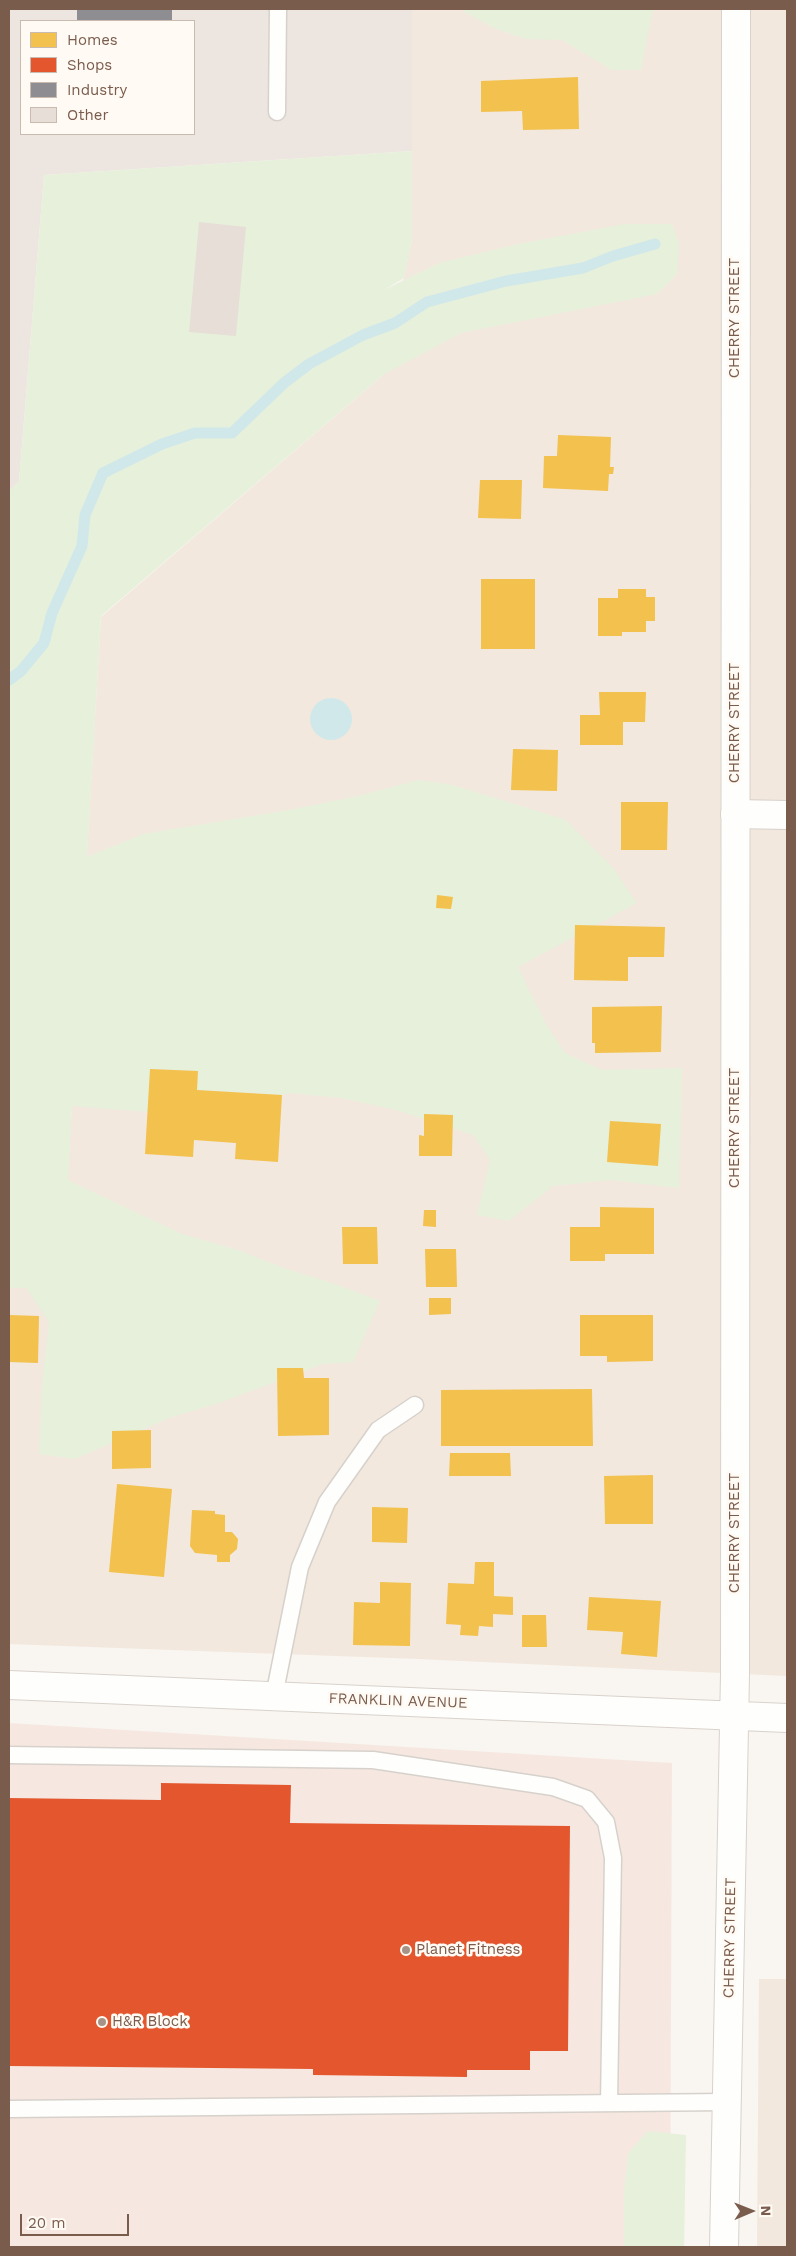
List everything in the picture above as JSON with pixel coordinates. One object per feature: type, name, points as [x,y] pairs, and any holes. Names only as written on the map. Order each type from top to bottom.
[{"type":"street","name":"CHERRY STREET","points":[[724,2247],[734,1715],[736,9]]},
{"type":"street","points":[[735,814],[787,815]]},
{"type":"street","name":"FRANKLIN AVENUE","points":[[9,1685],[787,1718]]},
{"type":"lane","points":[[277,112],[278,9]]},
{"type":"lane","points":[[274,1696],[300,1567],[327,1502],[378,1430],[415,1405]]},
{"type":"lane","points":[[9,1755],[373,1760],[553,1787],[587,1800],[606,1822],[613,1858],[609,2103]]},
{"type":"lane","points":[[9,2110],[726,2102]]},
{"type":"shaded area","points":[[9,9],[412,9],[412,151],[44,175],[19,482],[9,491]]},
{"type":"shaded area","points":[[412,9],[787,9],[787,1676],[419,1659],[9,1644],[9,1288],[61,1288],[101,617],[383,375],[412,239]]},
{"type":"shaded area","points":[[9,1723],[672,1763],[670,2247],[9,2247]]},
{"type":"shaded area","points":[[759,1979],[787,1979],[787,2247],[757,2247]]},
{"type":"green space","points":[[464,9],[653,9],[641,70],[612,70],[562,40],[526,39],[496,29],[464,12]]},
{"type":"green space","points":[[412,151],[412,239],[404,278],[384,290],[439,263],[518,244],[625,224],[672,224],[679,244],[677,274],[657,294],[461,333],[383,375],[101,616],[87,857],[143,834],[289,810],[358,796],[418,780],[453,785],[566,820],[613,868],[637,903],[518,967],[546,1024],[565,1053],[602,1070],[682,1068],[679,1188],[610,1180],[553,1186],[509,1221],[477,1215],[490,1160],[473,1135],[396,1110],[341,1098],[290,1093],[282,1095],[197,1090],[198,1071],[151,1069],[148,1112],[72,1106],[68,1180],[182,1234],[238,1250],[380,1301],[353,1362],[323,1364],[219,1403],[172,1417],[75,1459],[39,1454],[42,1383],[49,1322],[26,1288],[9,1288],[9,491],[19,482],[44,175]]},
{"type":"green space","points":[[648,2131],[686,2135],[684,2247],[624,2247],[624,2193],[628,2153]]},
{"type":"water","points":[[331,698],[346,704],[352,719],[346,734],[331,740],[316,734],[310,719],[316,704]]},
{"type":"building: Homes","points":[[578,77],[579,129],[523,130],[522,111],[481,112],[481,81]]},
{"type":"building: Homes","points":[[558,435],[611,437],[610,467],[614,467],[613,474],[609,474],[608,491],[543,488],[544,456],[557,456]]},
{"type":"building: Homes","points":[[480,480],[522,480],[521,519],[478,518]]},
{"type":"building: Homes","points":[[481,579],[535,579],[535,649],[481,649]]},
{"type":"building: Homes","points":[[618,589],[646,589],[646,597],[655,597],[655,621],[646,621],[646,632],[622,632],[622,636],[598,636],[598,598],[618,598]]},
{"type":"building: Homes","points":[[599,692],[646,692],[645,722],[623,722],[623,745],[580,745],[580,715],[600,715]]},
{"type":"building: Homes","points":[[513,749],[558,750],[557,791],[511,790]]},
{"type":"building: Homes","points":[[621,802],[668,802],[667,850],[621,850]]},
{"type":"building: Homes","points":[[437,895],[453,897],[451,909],[436,908]]},
{"type":"building: Homes","points":[[575,925],[665,927],[664,957],[628,957],[628,981],[574,980]]},
{"type":"building: Homes","points":[[662,1006],[661,1052],[595,1053],[595,1043],[592,1043],[592,1007]]},
{"type":"building: Homes","points":[[150,1069],[198,1071],[197,1090],[282,1095],[278,1162],[235,1159],[236,1143],[194,1140],[193,1157],[145,1154]]},
{"type":"building: Homes","points":[[424,1114],[453,1115],[452,1156],[419,1156],[419,1135],[424,1136]]},
{"type":"building: Homes","points":[[610,1121],[661,1124],[658,1166],[607,1162]]},
{"type":"building: Homes","points":[[600,1207],[654,1208],[654,1254],[605,1254],[605,1261],[570,1261],[570,1227],[600,1227]]},
{"type":"building: Homes","points":[[424,1210],[436,1210],[436,1227],[423,1226]]},
{"type":"building: Homes","points":[[342,1227],[377,1227],[378,1264],[343,1264]]},
{"type":"building: Homes","points":[[425,1249],[456,1249],[457,1287],[426,1287]]},
{"type":"building: Homes","points":[[429,1298],[451,1298],[451,1314],[429,1315]]},
{"type":"building: Homes","points":[[9,1315],[39,1316],[38,1363],[9,1362]]},
{"type":"building: Homes","points":[[580,1315],[653,1315],[653,1361],[607,1362],[607,1356],[580,1356]]},
{"type":"building: Homes","points":[[277,1368],[303,1368],[304,1378],[329,1378],[329,1435],[278,1436]]},
{"type":"building: Homes","points":[[592,1389],[593,1446],[441,1446],[441,1390]]},
{"type":"building: Homes","points":[[151,1430],[151,1468],[112,1469],[112,1431]]},
{"type":"building: Homes","points":[[450,1453],[510,1453],[511,1476],[449,1476]]},
{"type":"building: Homes","points":[[653,1475],[653,1524],[605,1524],[604,1476]]},
{"type":"building: Homes","points":[[117,1484],[172,1489],[164,1577],[109,1572]]},
{"type":"building: Homes","points":[[372,1507],[408,1508],[407,1543],[372,1542]]},
{"type":"building: Homes","points":[[192,1510],[215,1511],[215,1514],[225,1515],[225,1532],[232,1532],[238,1539],[237,1549],[230,1555],[230,1562],[217,1562],[217,1555],[195,1553],[190,1546]]},
{"type":"building: Homes","points":[[475,1562],[494,1562],[494,1596],[513,1597],[513,1615],[493,1614],[493,1627],[479,1626],[478,1636],[460,1635],[461,1625],[446,1624],[448,1583],[474,1584]]},
{"type":"building: Homes","points":[[380,1582],[411,1583],[410,1646],[353,1645],[354,1602],[380,1603]]},
{"type":"building: Homes","points":[[589,1597],[661,1601],[657,1657],[621,1654],[623,1632],[587,1630]]},
{"type":"building: Homes","points":[[522,1615],[546,1615],[547,1647],[522,1647]]},
{"type":"building: Shops","points":[[161,1783],[291,1785],[290,1823],[570,1826],[568,2051],[530,2051],[530,2070],[467,2070],[467,2077],[313,2075],[313,2069],[9,2066],[9,1798],[161,1800]]},
{"type":"building: Industry","points":[[77,9],[172,9],[172,20],[77,20]]},
{"type":"building: Other","points":[[199,222],[246,227],[236,336],[189,332]]},
{"type":"waterway","points":[[9,680],[21,671],[44,643],[52,613],[82,546],[85,515],[103,473],[162,444],[195,433],[232,433],[284,383],[309,364],[363,335],[395,323],[427,302],[506,281],[583,268],[613,256],[655,244]]},
{"type":"place","name":"Planet Fitness","points":[[406,1950]]},
{"type":"place","name":"H&R Block","points":[[102,2022]]}]
